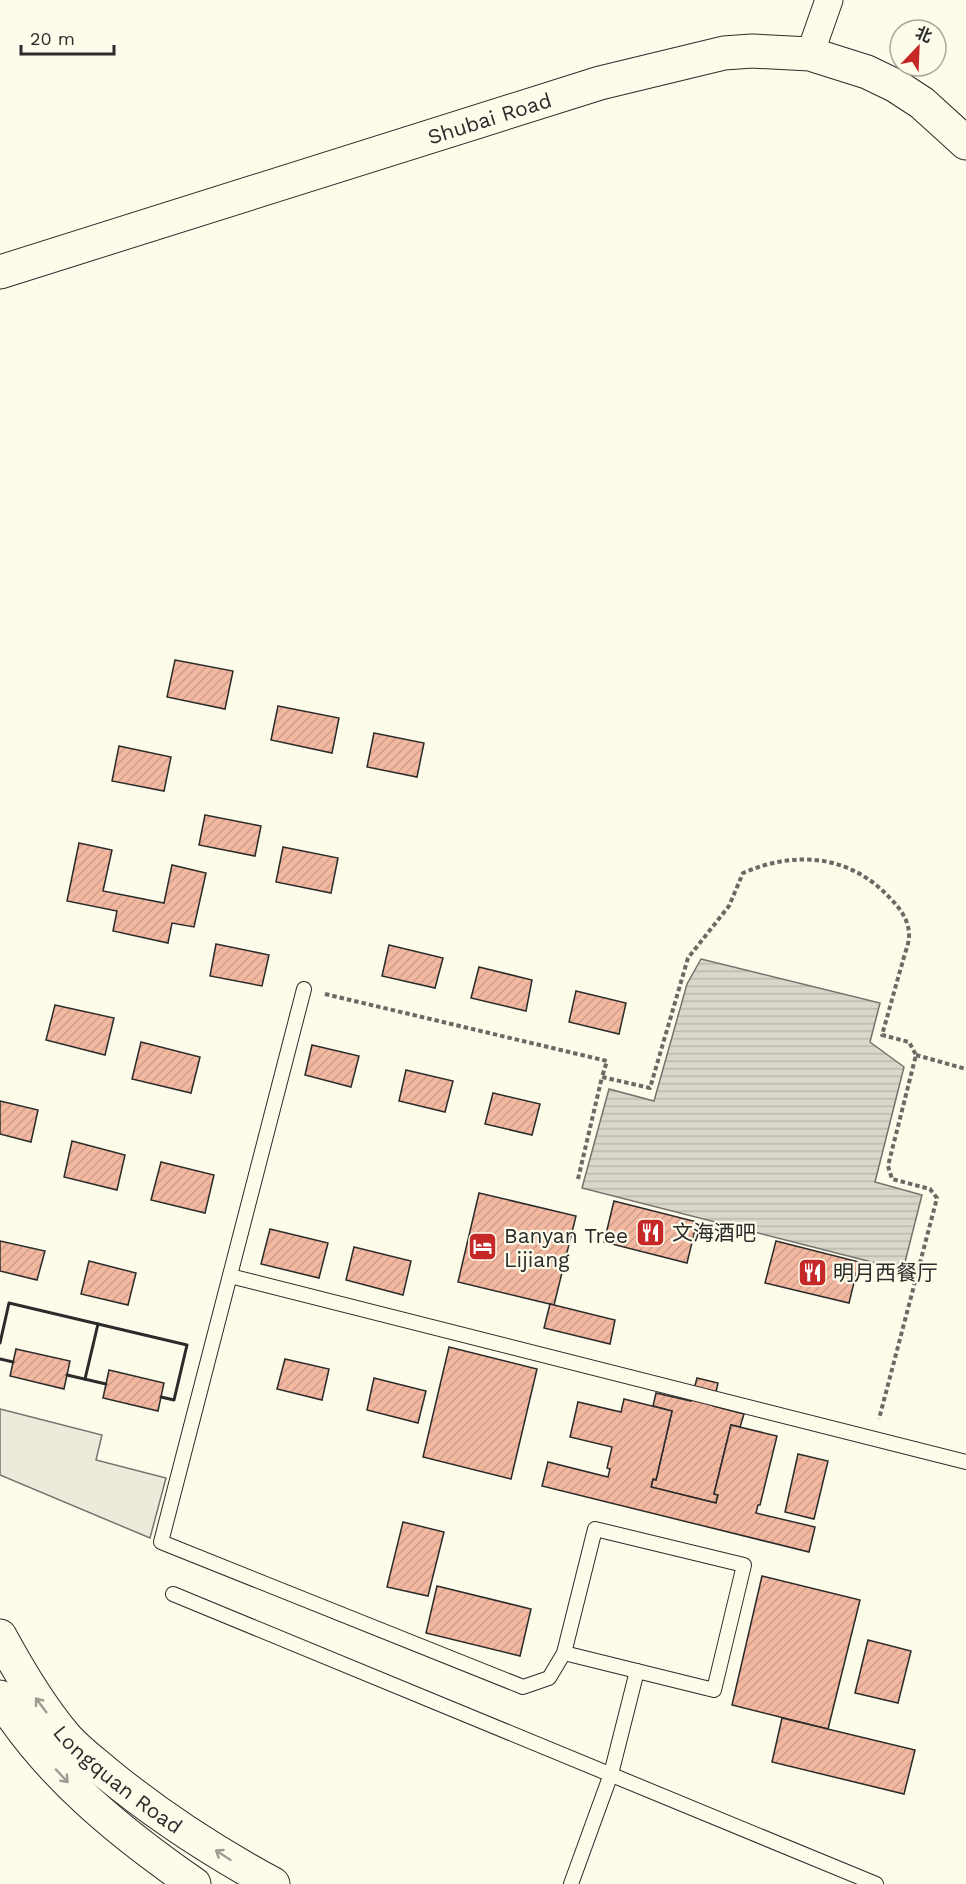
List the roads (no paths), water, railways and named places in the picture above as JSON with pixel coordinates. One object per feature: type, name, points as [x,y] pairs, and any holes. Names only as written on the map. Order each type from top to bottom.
[{"type":"main road","name":"Shubai Road","points":[[0,272],[600,83],[724,53],[752,51],[810,54],[867,72],[896,86],[922,103],[966,143]]},
{"type":"main road","name":"Longquan Road","points":[[0,1635],[36,1699],[66,1737],[87,1757],[158,1813],[242,1867],[273,1884]]},
{"type":"main road","name":"Longquan Road","points":[[0,1697],[34,1746],[81,1797],[143,1849],[194,1884]]},
{"type":"street","points":[[810,54],[828,0]]},
{"type":"lane","points":[[304,989],[161,1542],[523,1687],[549,1678],[564,1653],[595,1529],[744,1565],[714,1690],[564,1653]]},
{"type":"lane","points":[[230,1276],[966,1462]]},
{"type":"lane","points":[[173,1594],[876,1884]]},
{"type":"lane","points":[[571,1884],[611,1774],[637,1671]]},
{"type":"place","name":"文海酒吧","points":[[651,1232]]},
{"type":"place","name":"Banyan Tree Lijiang","points":[[483,1247]]},
{"type":"place","name":"明月西餐厅","points":[[812,1272]]}]
